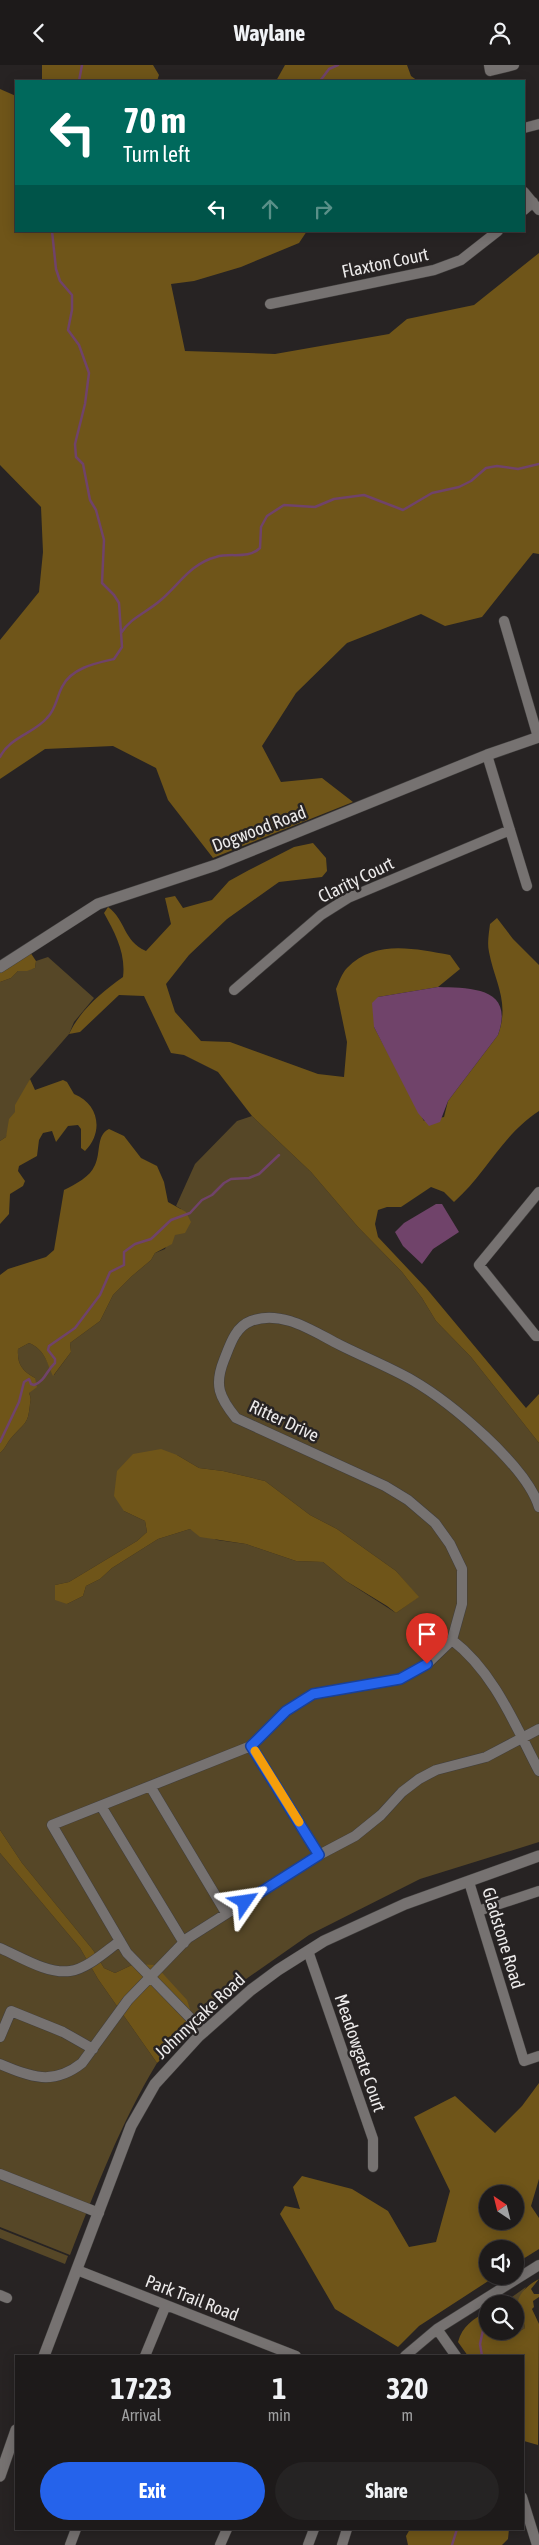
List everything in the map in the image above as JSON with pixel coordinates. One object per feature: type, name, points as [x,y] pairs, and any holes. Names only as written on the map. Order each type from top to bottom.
[{"type":"street","points":[[489,65],[490,71],[514,65]]},
{"type":"street","points":[[525,128],[539,124]]},
{"type":"street","points":[[525,193],[536,206]]},
{"type":"street","name":"Flaxton Court","points":[[270,304],[434,270],[461,260],[497,232]]},
{"type":"street","points":[[504,621],[538,737]]},
{"type":"street","name":"Dogwood Road","points":[[0,967],[98,904],[225,861],[487,755],[538,737]]},
{"type":"street","points":[[487,755],[527,886]]},
{"type":"street","name":"Clarity Court","points":[[234,990],[321,915],[348,898],[510,830]]},
{"type":"street","points":[[539,1192],[479,1265],[536,1337],[539,1335]]},
{"type":"street","name":"Ritter Drive","points":[[452,1640],[462,1604],[462,1569],[450,1544],[435,1523],[408,1500],[385,1485],[236,1418],[224,1403],[217,1377],[235,1333],[250,1321],[273,1317],[295,1323],[412,1380],[442,1401],[505,1457],[523,1476],[539,1507]]},
{"type":"street","points":[[204,2032],[127,1953],[52,1825],[251,1746],[286,1711],[313,1694],[400,1679],[427,1664],[452,1640],[469,1654],[496,1689],[539,1771]]},
{"type":"street","points":[[0,2064],[31,2077],[53,2078],[73,2071],[93,2049],[128,2000],[184,1943],[226,1913],[319,1855],[355,1836],[381,1815],[402,1792],[419,1779],[436,1770],[486,1757],[539,1729]]},
{"type":"street","points":[[251,1746],[319,1855]]},
{"type":"street","points":[[150,1786],[226,1913]]},
{"type":"street","points":[[101,1806],[184,1943]]},
{"type":"street","name":"Johnnycake Road","points":[[44,2355],[99,2213],[122,2147],[142,2104],[155,2084],[204,2032],[250,1990],[308,1951],[405,1904],[539,1856]]},
{"type":"street","name":"Gladstone Road","points":[[469,1882],[524,2061],[539,2056]]},
{"type":"street","points":[[478,1911],[539,1891]]},
{"type":"street","points":[[0,1948],[51,1970],[71,1971],[91,1961],[120,1941]]},
{"type":"street","name":"Meadowgate Court","points":[[308,1951],[373,2139],[373,2167]]},
{"type":"street","points":[[0,2037],[11,2011],[63,2032],[93,2049]]},
{"type":"street","points":[[0,2174],[99,2213]]},
{"type":"street","points":[[406,2355],[437,2329],[539,2265]]},
{"type":"street","name":"Park Trail Road","points":[[77,2271],[293,2355]]},
{"type":"street","points":[[145,2355],[166,2305]]},
{"type":"street","points":[[437,2329],[455,2355]]},
{"type":"street","points":[[0,2475],[15,2433]]},
{"type":"street","points":[[524,2503],[538,2545]]},
{"type":"street","points":[[70,2545],[76,2530]]},
{"type":"street","points":[[220,2545],[227,2530]]},
{"type":"street","points":[[308,2545],[314,2530]]},
{"type":"street","points":[[342,2545],[347,2530]]},
{"type":"shaded area","points":[[42,65],[153,65],[159,75],[157,80],[42,80]]},
{"type":"shaded area","points":[[285,65],[407,65],[411,76],[417,80],[277,80]]},
{"type":"shaded area","points":[[0,89],[15,96],[15,232],[306,232],[299,243],[241,267],[194,281],[171,284],[185,351],[275,354],[389,334],[407,319],[474,305],[539,253],[539,554],[533,553],[482,617],[445,626],[421,614],[347,643],[296,693],[262,746],[281,782],[322,778],[353,802],[213,858],[168,800],[156,768],[113,746],[45,749],[0,779],[0,640],[39,592],[43,552],[41,507],[0,465]]},
{"type":"shaded area","points":[[313,843],[326,858],[327,871],[322,877],[279,882],[227,919],[189,955],[166,984],[175,1012],[201,1041],[230,1042],[318,1074],[344,1077],[347,1042],[336,989],[345,970],[358,959],[370,953],[396,948],[450,955],[460,969],[438,987],[378,997],[374,1027],[424,1121],[444,1117],[448,1101],[498,1035],[501,1023],[502,1002],[488,949],[490,924],[497,918],[513,939],[539,965],[539,1111],[515,1131],[476,1179],[454,1202],[444,1192],[431,1187],[401,1207],[387,1207],[378,1210],[375,1224],[378,1237],[426,1288],[526,1408],[539,1394],[539,1443],[471,1357],[436,1321],[422,1298],[402,1272],[358,1227],[311,1172],[252,1116],[218,1072],[184,1055],[171,1053],[144,996],[119,995],[80,1032],[69,1034],[79,1017],[92,1002],[123,977],[121,951],[116,936],[104,913],[108,907],[114,912],[133,942],[146,951],[171,924],[165,898],[175,896],[183,908],[212,900],[229,881],[294,847]]},
{"type":"shaded area","points":[[30,952],[36,961],[35,968],[27,971],[18,971],[11,978],[0,982],[0,972]]},
{"type":"shaded area","points":[[48,957],[94,998],[74,1022],[69,1034],[30,1079],[6,1137],[0,1141],[0,982],[11,978],[18,971],[35,968],[36,961]]},
{"type":"shaded area","points":[[438,987],[464,988],[487,993],[495,999],[500,1007],[502,1019],[498,1035],[448,1101],[440,1122],[429,1126],[418,1113],[374,1027],[372,1003],[378,997]]},
{"type":"shaded area","points":[[30,1079],[35,1090],[63,1080],[67,1082],[74,1094],[89,1104],[93,1111],[96,1119],[95,1135],[85,1151],[81,1148],[81,1129],[78,1125],[68,1126],[56,1142],[52,1131],[43,1133],[39,1140],[37,1156],[19,1166],[18,1171],[25,1181],[23,1186],[10,1194],[9,1214],[0,1224],[0,1141],[6,1137],[9,1119],[15,1112],[15,1105]]},
{"type":"shaded area","points":[[252,1116],[311,1172],[358,1227],[402,1272],[422,1298],[436,1321],[471,1357],[539,1443],[539,1842],[420,1879],[309,1935],[229,1991],[196,2028],[134,1964],[115,1973],[104,1968],[93,1950],[22,1863],[0,1830],[0,1453],[27,1420],[31,1400],[29,1393],[35,1378],[21,1367],[18,1359],[18,1349],[29,1343],[39,1349],[54,1375],[71,1352],[70,1343],[100,1321],[113,1295],[151,1260],[155,1253],[165,1249],[181,1209],[176,1206],[195,1164],[237,1121]],"holes":[[[177,1455],[199,1468],[223,1471],[265,1481],[310,1515],[337,1529],[396,1571],[418,1597],[396,1613],[346,1581],[323,1562],[296,1561],[246,1544],[217,1540],[190,1529],[158,1539],[112,1568],[100,1579],[86,1586],[83,1596],[67,1604],[55,1585],[69,1582],[137,1541],[147,1532],[145,1521],[124,1511]]]},
{"type":"shaded area","points":[[109,1129],[124,1136],[141,1158],[157,1166],[164,1182],[168,1202],[186,1212],[191,1222],[185,1233],[175,1235],[172,1244],[155,1253],[151,1260],[113,1295],[100,1321],[70,1343],[71,1352],[53,1376],[39,1349],[29,1343],[18,1349],[18,1359],[21,1367],[35,1378],[37,1387],[29,1393],[31,1400],[27,1420],[0,1453],[0,1275],[8,1269],[46,1257],[54,1250],[64,1190],[82,1180],[93,1169],[97,1160],[102,1135]]},
{"type":"shaded area","points":[[436,1204],[442,1204],[459,1232],[433,1249],[422,1264],[403,1246],[395,1232],[404,1223]]},
{"type":"shaded area","points":[[161,1449],[177,1455],[199,1468],[223,1471],[265,1481],[310,1515],[337,1529],[396,1571],[419,1597],[396,1613],[346,1581],[323,1562],[296,1561],[246,1544],[200,1537],[190,1529],[158,1539],[112,1568],[100,1579],[86,1586],[83,1596],[67,1604],[55,1600],[55,1585],[69,1582],[137,1541],[147,1532],[145,1521],[124,1511],[114,1496],[117,1471],[133,1454]]},
{"type":"shaded area","points":[[0,1830],[22,1863],[93,1950],[104,1968],[115,1973],[134,1964],[155,1965],[187,2000],[196,2028],[157,2063],[98,1979],[80,1948],[0,1853]]},
{"type":"shaded area","points":[[0,1853],[80,1948],[98,1979],[157,2063],[120,2133],[70,2255],[0,2227]]},
{"type":"shaded area","points":[[539,2083],[539,2179],[531,2206],[539,2218],[539,2249],[524,2258],[524,2240],[479,2240],[479,2285],[482,2285],[419,2326],[398,2347],[335,2309],[280,2214],[285,2206],[300,2209],[293,2187],[302,2176],[352,2189],[388,2211],[409,2247],[436,2242],[450,2191],[414,2117],[455,2096],[495,2133],[522,2106]]},
{"type":"shaded area","points":[[0,2229],[68,2256],[65,2264],[0,2238]]},
{"type":"shaded area","points":[[539,2279],[531,2289],[534,2294],[539,2294],[539,2297],[533,2301],[534,2307],[532,2309],[539,2324],[538,2445],[524,2441],[524,2355],[467,2355],[458,2342],[466,2327],[479,2316],[479,2340],[524,2340],[524,2295],[520,2295],[527,2287]]},
{"type":"shaded area","points":[[526,2287],[521,2295],[515,2295]]},
{"type":"shaded area","points":[[409,2530],[509,2530],[508,2539],[502,2545],[408,2545],[406,2536]]},
{"type":"waterway","points":[[79,80],[82,65]]},
{"type":"waterway","points":[[321,80],[329,69],[338,65]]},
{"type":"waterway","points":[[0,757],[4,750],[50,715],[62,687],[71,675],[85,667],[114,659],[122,647],[119,603],[102,583],[104,540],[96,510],[90,500],[83,464],[76,457],[75,444],[85,404],[89,373],[79,345],[68,330],[72,310],[72,295],[60,281],[56,269],[52,232]]},
{"type":"waterway","points":[[121,633],[125,627],[157,604],[187,574],[200,564],[222,556],[244,555],[255,552],[260,548],[261,527],[267,516],[284,505],[315,507],[334,499],[364,495],[403,510],[432,493],[459,487],[471,481],[486,468],[497,466],[518,469],[539,464]]},
{"type":"waterway","points":[[0,1442],[19,1402],[24,1382],[29,1379],[31,1384],[34,1385],[44,1378],[55,1363],[55,1359],[48,1350],[49,1346],[75,1328],[100,1295],[110,1272],[124,1265],[124,1252],[135,1244],[151,1239],[171,1220],[190,1213],[202,1200],[212,1195],[224,1183],[231,1179],[249,1178],[259,1174],[279,1155]]},
{"type":"waterway","points":[[481,2340],[482,2355]]},
{"type":"waterway","points":[[452,2545],[457,2530]]},
{"type":"slow traffic","points":[[255,1751],[299,1822]]},
{"type":"route","points":[[245,1902],[319,1855],[260,1757],[251,1746],[286,1711],[313,1694],[400,1679],[427,1664]]}]
